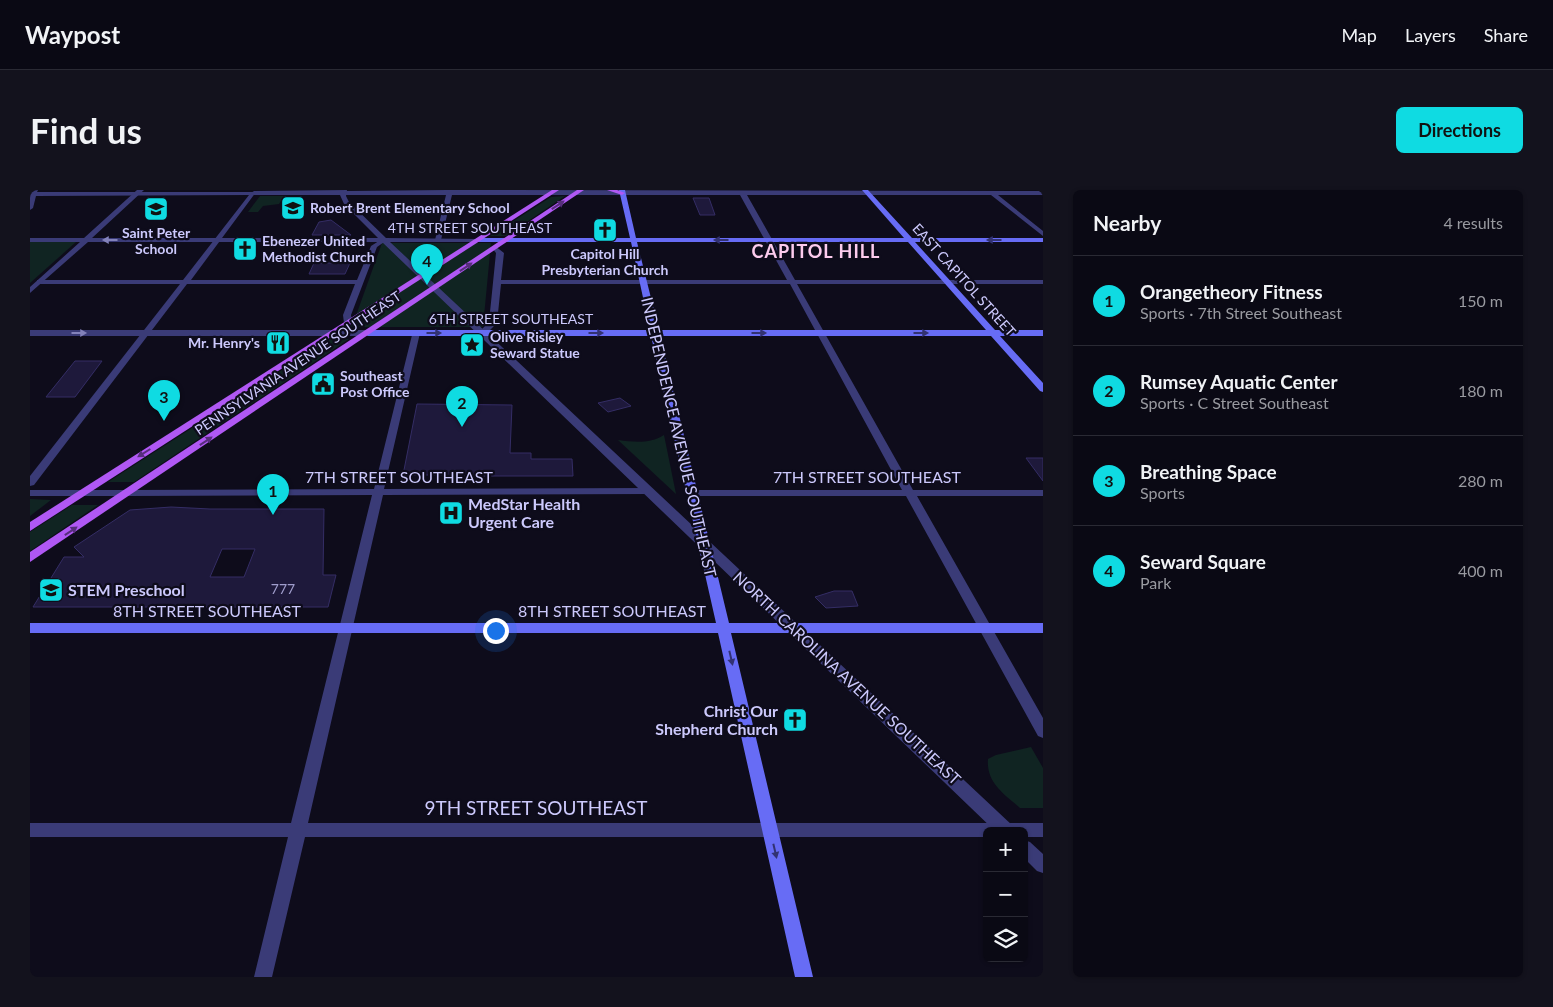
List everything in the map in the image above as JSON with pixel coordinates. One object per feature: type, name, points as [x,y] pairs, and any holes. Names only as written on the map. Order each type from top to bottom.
[{"type":"main road","points":[[610,190],[622,192]]},
{"type":"main road","name":"PENNSYLVANIA AVENUE SOUTHEAST","points":[[30,527],[554,192]]},
{"type":"main road","name":"PENNSYLVANIA AVENUE SOUTHEAST","points":[[30,558],[579,192]]},
{"type":"main road","name":"INDEPENDENCE AVENUE SOUTHEAST","points":[[622,192],[804,977]]},
{"type":"main road","name":"EAST CAPITOL STREET","points":[[866,192],[1043,389]]},
{"type":"main road","points":[[478,240],[495,248]]},
{"type":"main road","name":"4TH STREET SOUTHEAST","points":[[478,240],[1043,240]]},
{"type":"main road","points":[[359,316],[363,328],[368,333]]},
{"type":"main road","name":"6TH STREET SOUTHEAST","points":[[368,333],[1043,333]]},
{"type":"main road","name":"8TH STREET SOUTHEAST","points":[[30,628],[1043,628]]},
{"type":"street","points":[[30,208],[33,192],[622,192],[743,194],[991,192],[1043,194]]},
{"type":"street","points":[[30,291],[139,192]]},
{"type":"street","points":[[30,483],[255,192]]},
{"type":"street","name":"NORTH CAROLINA AVENUE SOUTHEAST","points":[[343,192],[346,203],[384,240],[1003,827]]},
{"type":"street","points":[[438,240],[449,192]]},
{"type":"street","points":[[991,192],[1043,234]]},
{"type":"street","points":[[743,194],[1043,732]]},
{"type":"street","name":"4TH STREET SOUTHEAST","points":[[30,240],[478,240]]},
{"type":"street","points":[[348,323],[347,315],[375,245],[384,240]]},
{"type":"street","points":[[482,333],[493,323],[500,252],[495,248]]},
{"type":"street","points":[[40,282],[360,282]]},
{"type":"street","points":[[497,282],[1043,282]]},
{"type":"street","name":"6TH STREET SOUTHEAST","points":[[30,332],[368,333]]},
{"type":"street","points":[[263,977],[416,333]]},
{"type":"street","name":"7TH STREET SOUTHEAST","points":[[30,493],[648,492]]},
{"type":"street","name":"7TH STREET SOUTHEAST","points":[[692,493],[1043,493]]},
{"type":"street","name":"9TH STREET SOUTHEAST","points":[[30,830],[770,829],[983,831]]},
{"type":"street","name":"9TH STREET SOUTHEAST","points":[[1028,830],[1043,830]]},
{"type":"street","points":[[1028,851],[1043,865]]},
{"type":"green space","points":[[260,196],[284,196],[279,204],[263,206],[258,212],[248,212]]},
{"type":"green space","points":[[565,196],[506,236],[490,236],[551,197]]},
{"type":"green space","points":[[30,242],[76,242],[30,283]]},
{"type":"green space","points":[[382,243],[491,243],[483,327],[348,327],[353,324]]},
{"type":"green space","points":[[330,339],[349,339],[134,482],[108,482]]},
{"type":"green space","points":[[664,435],[676,494],[618,440],[648,441]]},
{"type":"green space","points":[[30,499],[51,500],[30,516]]},
{"type":"green space","points":[[72,505],[98,505],[30,551],[30,532]]},
{"type":"green space","points":[[1031,747],[1043,768],[1043,808],[1020,808],[997,787],[988,767],[988,759],[996,755]]},
{"type":"building","points":[[693,198],[709,198],[715,215],[700,215]]},
{"type":"building","points":[[331,220],[351,235],[312,235],[319,222]]},
{"type":"building","name":"Capitol Hill Presbyterian Church","points":[[594,223],[614,223],[616,234],[595,234]]},
{"type":"building","points":[[314,263],[350,263],[345,274],[309,274]]},
{"type":"building","points":[[75,361],[102,361],[75,397],[46,397]]},
{"type":"building","points":[[620,398],[631,406],[608,412],[598,403]]},
{"type":"building","points":[[417,404],[512,405],[510,453],[531,453],[531,459],[572,459],[573,476],[470,476],[470,479],[448,479],[448,475],[403,475]]},
{"type":"building","points":[[1026,458],[1043,458],[1043,481]]},
{"type":"building","points":[[171,507],[324,509],[323,575],[336,575],[328,607],[33,607],[64,557],[84,557],[74,547],[130,510]],"holes":[[[222,549],[255,549],[244,577],[210,577]]]},
{"type":"building","points":[[834,591],[852,591],[858,606],[826,608],[815,597]]},
{"type":"place","name":"Robert Brent Elementary School","points":[[293,208]]},
{"type":"place","name":"Saint Peter School","points":[[156,209]]},
{"type":"place","name":"Capitol Hill Presbyterian Church","points":[[605,230]]},
{"type":"place","name":"Ebenezer United Methodist Church","points":[[245,249]]},
{"type":"place","name":"Seward Square","points":[[427,285]]},
{"type":"place","name":"Mr. Henry's","points":[[278,343]]},
{"type":"place","name":"Olive Risley Seward Statue","points":[[472,345]]},
{"type":"place","name":"Southeast Post Office","points":[[323,384]]},
{"type":"place","name":"Breathing Space","points":[[164,421]]},
{"type":"place","name":"Rumsey Aquatic Center","points":[[462,427]]},
{"type":"place","name":"MedStar Health Urgent Care","points":[[451,513]]},
{"type":"place","name":"Orangetheory Fitness","points":[[273,515]]},
{"type":"place","name":"STEM Preschool","points":[[51,590]]},
{"type":"place","name":"Christ Our Shepherd Church","points":[[795,720]]},
{"type":"district","name":"CAPITOL HILL","points":[[816,252]]}]
